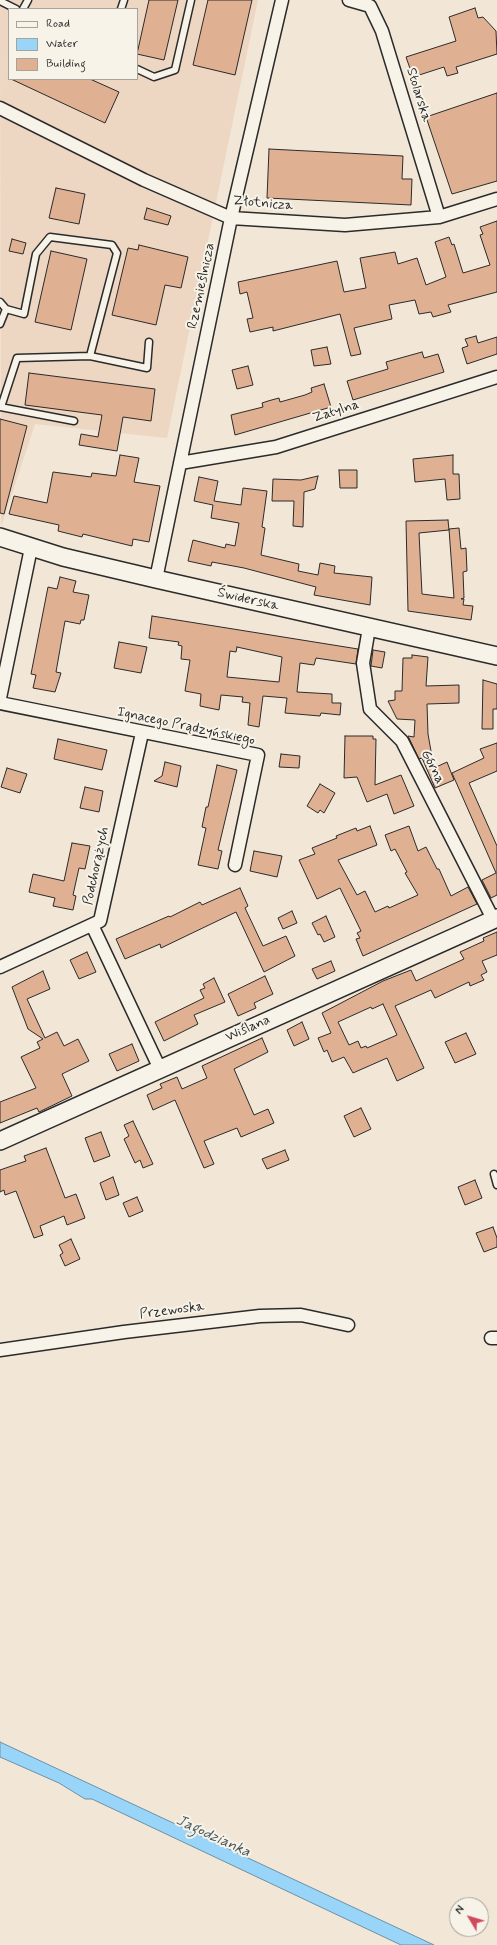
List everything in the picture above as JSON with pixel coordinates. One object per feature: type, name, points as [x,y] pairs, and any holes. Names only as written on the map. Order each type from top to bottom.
[{"type":"street","name":"Rzemieślnicza","points":[[156,580],[231,218],[282,0]]},
{"type":"street","name":"Stolarska","points":[[348,0],[370,6],[382,31],[439,216]]},
{"type":"street","name":"Złotnicza","points":[[0,108],[144,180],[231,218],[345,225],[439,216],[497,199]]},
{"type":"street","name":"Zatylna","points":[[180,463],[276,447],[497,377]]},
{"type":"street","name":"Świderska","points":[[0,537],[31,548],[156,580],[497,656]]},
{"type":"street","points":[[0,698],[31,548]]},
{"type":"street","name":"Górna","points":[[369,628],[363,663],[370,709],[402,741],[495,918]]},
{"type":"street","name":"Ignacego Prądzyńskiego","points":[[0,703],[142,733],[258,755],[235,865]]},
{"type":"street","name":"Podchorążych","points":[[0,967],[100,922],[142,733]]},
{"type":"street","name":"Wiślana","points":[[0,1141],[495,918]]},
{"type":"street","points":[[92,926],[160,1069]]},
{"type":"street","name":"Przewoska","points":[[0,1350],[124,1332],[260,1316],[301,1316],[348,1325]]},
{"type":"lane","points":[[138,69],[154,77],[175,70],[191,0]]},
{"type":"lane","points":[[0,1],[14,8]]},
{"type":"lane","points":[[0,302],[6,309],[24,314],[36,254],[50,237],[112,245],[117,253],[90,356]]},
{"type":"lane","points":[[0,324],[6,309]]},
{"type":"lane","points":[[74,421],[0,407],[17,358],[90,356],[147,368],[149,342]]},
{"type":"lane","points":[[494,1174],[497,1185]]},
{"type":"shaded area","points":[[0,0],[258,0],[167,438],[35,424],[1,527]]},
{"type":"water","points":[[0,1742],[434,1945],[401,1945],[92,1799],[85,1799],[59,1783],[0,1757]]},
{"type":"building","points":[[149,0],[178,0],[164,60],[138,54]]},
{"type":"building","points":[[208,0],[252,0],[235,75],[193,65]]},
{"type":"building","points":[[475,8],[478,18],[483,17],[496,31],[497,54],[456,67],[458,73],[447,76],[444,67],[413,77],[406,57],[456,41],[449,17]]},
{"type":"building","points":[[13,80],[92,80],[119,92],[105,123]]},
{"type":"building","points":[[497,93],[497,181],[452,194],[426,117]]},
{"type":"building","points":[[269,149],[403,156],[402,179],[412,179],[411,205],[267,198]]},
{"type":"building","points":[[56,188],[85,194],[79,224],[49,218]]},
{"type":"building","points":[[147,208],[171,216],[168,225],[144,219]]},
{"type":"building","points":[[497,221],[497,292],[448,305],[451,312],[433,317],[431,312],[419,314],[415,300],[389,305],[392,319],[354,328],[361,354],[351,356],[340,314],[273,331],[273,327],[250,332],[247,319],[253,318],[247,292],[240,294],[238,282],[337,261],[344,292],[366,288],[360,258],[395,252],[398,264],[417,258],[426,285],[446,277],[435,242],[449,237],[452,245],[454,244],[463,273],[490,265],[480,235],[483,234],[480,227]]},
{"type":"building","points":[[12,239],[26,243],[23,254],[9,251]]},
{"type":"building","points":[[139,245],[188,257],[181,288],[165,285],[156,325],[112,315],[128,248],[138,250]]},
{"type":"building","points":[[51,251],[87,259],[71,330],[35,322]]},
{"type":"building","points":[[476,336],[478,343],[497,337],[497,354],[467,364],[462,348],[468,346],[465,339]]},
{"type":"building","points":[[327,347],[331,364],[314,366],[311,350]]},
{"type":"building","points":[[422,352],[424,358],[438,354],[444,372],[353,400],[347,381],[388,369],[386,362]]},
{"type":"building","points":[[248,366],[253,385],[237,389],[232,370]]},
{"type":"building","points":[[29,373],[155,389],[151,421],[123,417],[117,451],[79,445],[81,434],[98,437],[102,415],[25,405]]},
{"type":"building","points":[[324,384],[331,407],[235,435],[231,415],[263,407],[262,403],[279,398],[280,402],[305,395],[312,392],[311,388]]},
{"type":"building","points":[[0,419],[27,426],[4,514],[0,513]]},
{"type":"building","points":[[120,455],[139,458],[134,482],[160,486],[149,542],[133,539],[132,546],[83,534],[82,537],[58,531],[59,525],[9,514],[14,496],[47,503],[53,472],[91,477],[92,473],[116,476]]},
{"type":"building","points":[[453,455],[453,474],[459,474],[460,499],[447,500],[445,479],[415,482],[413,459]]},
{"type":"building","points":[[339,470],[357,470],[357,488],[340,488]]},
{"type":"building","points":[[318,476],[315,489],[304,492],[303,527],[293,526],[294,501],[272,501],[273,479],[301,480]]},
{"type":"building","points":[[199,477],[218,481],[214,501],[241,505],[243,488],[267,491],[262,527],[265,528],[261,555],[299,564],[298,571],[318,575],[320,563],[335,566],[334,573],[372,577],[370,605],[314,595],[316,587],[244,568],[212,562],[211,566],[188,561],[193,540],[225,548],[226,544],[235,546],[239,523],[211,518],[213,505],[194,501]]},
{"type":"building","points":[[448,520],[449,530],[419,533],[422,594],[454,598],[449,529],[459,528],[461,549],[466,548],[467,571],[463,572],[464,598],[461,599],[464,599],[463,605],[473,606],[471,620],[408,611],[406,521]]},
{"type":"building","points":[[60,577],[76,581],[73,592],[89,595],[84,620],[81,620],[80,624],[65,621],[56,672],[61,673],[55,692],[33,688],[36,675],[31,674],[48,587],[57,589]]},
{"type":"building","points":[[152,616],[358,649],[356,664],[316,658],[314,665],[300,663],[297,692],[332,694],[332,703],[341,703],[340,715],[321,713],[320,716],[285,713],[287,698],[263,696],[259,727],[248,725],[250,703],[242,702],[243,697],[221,695],[219,710],[200,706],[201,694],[185,691],[190,660],[181,659],[182,646],[178,645],[179,642],[149,638]],"holes":[[[237,647],[282,657],[279,682],[227,677],[230,651],[236,652]]]},
{"type":"building","points":[[119,642],[147,647],[141,673],[114,668]]},
{"type":"building","points":[[373,650],[385,652],[382,668],[371,666]]},
{"type":"building","points":[[412,655],[428,657],[426,686],[459,685],[459,703],[427,704],[428,734],[434,768],[447,762],[454,780],[435,788],[422,758],[419,759],[408,736],[414,737],[415,720],[397,719],[388,701],[395,700],[395,691],[402,691],[403,658],[412,658]]},
{"type":"building","points":[[483,680],[497,684],[497,709],[493,709],[493,729],[482,729]]},
{"type":"building","points":[[345,736],[373,736],[373,739],[376,739],[375,785],[401,775],[414,806],[394,814],[387,794],[367,802],[357,777],[344,778]]},
{"type":"building","points":[[58,739],[107,750],[102,770],[54,759]]},
{"type":"building","points":[[497,743],[497,771],[469,783],[497,846],[497,895],[491,898],[482,880],[496,873],[452,773],[484,758],[480,749]]},
{"type":"building","points":[[281,754],[300,756],[299,768],[279,767]]},
{"type":"building","points":[[165,762],[181,766],[177,787],[154,781],[162,776]]},
{"type":"building","points":[[217,765],[237,770],[218,850],[222,851],[218,869],[198,865],[206,828],[202,827]]},
{"type":"building","points":[[7,768],[27,774],[20,793],[1,787]]},
{"type":"building","points":[[320,784],[335,793],[324,813],[320,810],[318,813],[307,806]]},
{"type":"building","points":[[85,787],[103,791],[99,812],[80,808]]},
{"type":"building","points":[[370,826],[377,845],[338,860],[357,895],[365,891],[375,912],[388,906],[389,908],[418,895],[405,873],[407,872],[395,849],[391,851],[385,835],[409,826],[418,851],[426,847],[437,869],[439,869],[451,896],[468,887],[477,904],[363,956],[356,939],[360,938],[357,933],[361,931],[340,888],[317,899],[299,860],[315,854],[312,848],[337,838],[336,836],[356,828],[357,831]]},
{"type":"building","points":[[72,843],[90,846],[85,869],[79,868],[73,895],[76,896],[73,910],[53,906],[55,898],[29,892],[33,874],[64,881]]},
{"type":"building","points":[[254,851],[282,856],[277,877],[250,871]]},
{"type":"building","points":[[240,888],[248,906],[245,908],[263,946],[286,936],[295,956],[264,972],[236,912],[161,948],[160,944],[125,959],[116,939],[169,916],[170,917],[200,902],[202,905]]},
{"type":"building","points":[[292,911],[297,923],[283,929],[278,918]]},
{"type":"building","points":[[326,916],[335,937],[324,942],[320,934],[318,935],[312,923]]},
{"type":"building","points":[[497,932],[497,955],[482,961],[487,972],[481,975],[484,980],[470,986],[469,982],[435,998],[431,990],[395,1006],[424,1068],[397,1081],[387,1058],[353,1073],[344,1057],[332,1062],[327,1050],[324,1052],[318,1038],[331,1033],[322,1013],[383,981],[411,970],[416,981],[464,959],[460,952],[484,941],[483,938]],"holes":[[[383,1004],[397,1035],[367,1048],[366,1046],[361,1048],[358,1041],[349,1045],[338,1022],[371,1007],[372,1009]]]},
{"type":"building","points":[[87,952],[96,972],[79,979],[70,960]]},
{"type":"building","points":[[331,961],[335,971],[317,979],[312,969]]},
{"type":"building","points":[[43,971],[50,989],[27,999],[45,1038],[57,1032],[64,1046],[78,1039],[89,1061],[62,1074],[72,1096],[39,1112],[37,1108],[0,1123],[0,1102],[36,1088],[21,1057],[40,1048],[37,1042],[43,1039],[28,1029],[12,987]]},
{"type":"building","points":[[265,976],[273,994],[254,1003],[256,1008],[238,1016],[228,994]]},
{"type":"building","points":[[214,978],[225,1002],[194,1015],[198,1024],[164,1041],[155,1022],[204,998],[200,990],[205,988],[203,984]]},
{"type":"building","points":[[302,1022],[309,1039],[294,1046],[287,1030]]},
{"type":"building","points":[[466,1033],[476,1054],[455,1063],[445,1042]]},
{"type":"building","points":[[262,1038],[268,1052],[234,1069],[254,1115],[268,1109],[274,1123],[241,1137],[237,1128],[204,1141],[214,1164],[204,1168],[175,1100],[153,1110],[147,1095],[162,1088],[160,1084],[177,1077],[182,1089],[207,1078],[202,1066]]},
{"type":"building","points":[[132,1044],[139,1061],[117,1071],[109,1054]]},
{"type":"building","points":[[361,1108],[371,1129],[354,1137],[344,1116]]},
{"type":"building","points":[[133,1121],[153,1164],[143,1168],[140,1160],[135,1163],[124,1139],[129,1136],[124,1125]]},
{"type":"building","points":[[101,1132],[110,1156],[94,1162],[85,1138]]},
{"type":"building","points":[[46,1148],[65,1198],[76,1194],[85,1218],[67,1225],[64,1216],[40,1226],[43,1235],[34,1238],[16,1191],[5,1195],[4,1190],[0,1192],[0,1170],[26,1161],[24,1156]]},
{"type":"building","points":[[285,1150],[289,1160],[267,1169],[262,1159]]},
{"type":"building","points":[[113,1177],[119,1195],[106,1200],[100,1183]]},
{"type":"building","points":[[475,1180],[482,1198],[465,1205],[458,1187]]},
{"type":"building","points":[[137,1197],[143,1211],[129,1217],[123,1203]]},
{"type":"building","points":[[493,1227],[497,1238],[497,1247],[484,1252],[476,1233]]},
{"type":"building","points":[[71,1239],[80,1259],[65,1266],[60,1255],[63,1253],[59,1245]]},
{"type":"water label","name":"Jagodzianka","points":[[213,1837]]}]
